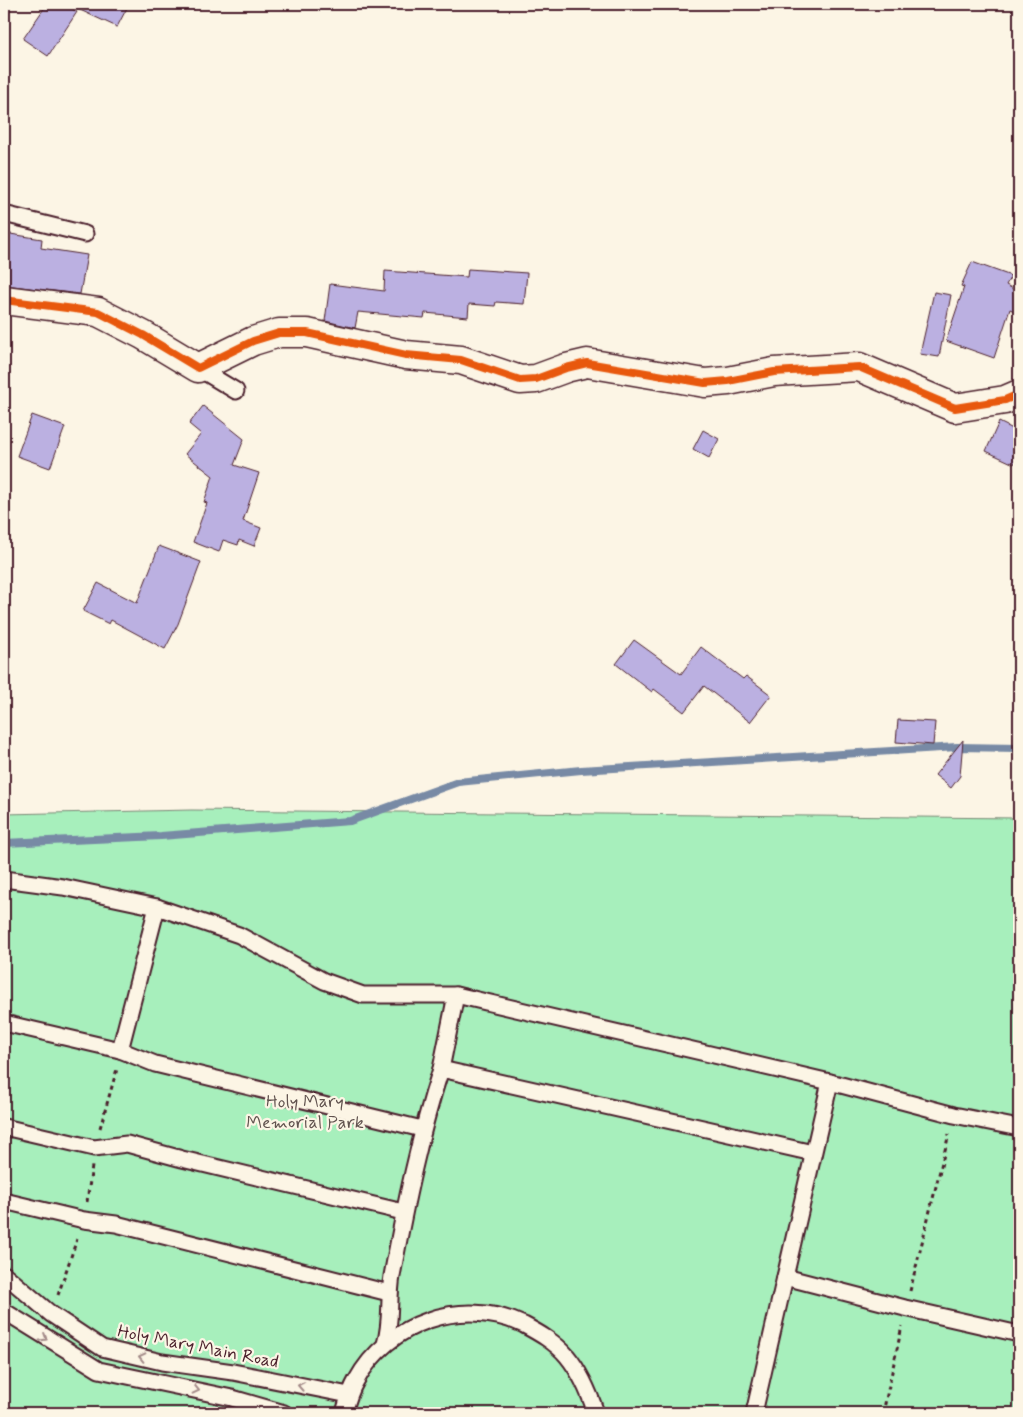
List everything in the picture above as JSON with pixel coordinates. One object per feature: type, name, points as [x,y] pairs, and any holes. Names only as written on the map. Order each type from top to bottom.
[{"type":"street","points":[[4,300],[98,312],[143,335],[198,368],[253,341],[278,333],[307,333],[406,355],[461,360],[520,380],[536,379],[566,368],[587,363],[705,383],[774,372],[859,367],[955,408],[1005,400],[1019,394]]},
{"type":"lane","points":[[4,214],[85,234]]},
{"type":"lane","points":[[198,368],[236,391]]},
{"type":"lane","points":[[4,879],[64,887],[157,907],[239,935],[324,981],[363,995],[456,995],[1019,1128]]},
{"type":"lane","points":[[120,1050],[157,907]]},
{"type":"lane","points":[[385,1344],[389,1329],[389,1293],[404,1212],[422,1129],[441,1069],[456,995]]},
{"type":"lane","points":[[4,1023],[120,1050],[155,1064],[422,1129]]},
{"type":"lane","points":[[441,1069],[813,1153]]},
{"type":"lane","points":[[754,1413],[830,1082]]},
{"type":"lane","points":[[4,1127],[94,1148],[128,1144],[404,1212]]},
{"type":"lane","points":[[4,1202],[84,1220],[116,1224],[389,1293]]},
{"type":"lane","name":"Holy Mary Main Road","points":[[4,1274],[51,1314],[102,1348],[162,1362],[233,1372],[349,1395]]},
{"type":"lane","points":[[785,1277],[1019,1334]]},
{"type":"lane","points":[[4,1311],[99,1370],[223,1396],[284,1413]]},
{"type":"lane","points":[[344,1413],[355,1381],[368,1361],[385,1344],[413,1326],[445,1315],[478,1312],[510,1319],[541,1333],[566,1355],[585,1382],[596,1413]]},
{"type":"path","points":[[51,1314],[84,1220],[94,1148],[116,1073],[120,1050]]},
{"type":"path","points":[[883,1413],[906,1308],[954,1114]]},
{"type":"green space","name":"Holy Mary Memorial Park","points":[[191,810],[1019,818],[1019,1413],[4,1413],[4,814]]},
{"type":"building","points":[[47,4],[64,4],[77,12],[48,56],[23,39]]},
{"type":"building","points":[[67,4],[129,4],[117,27]]},
{"type":"building","points":[[4,233],[42,239],[41,248],[87,255],[80,294],[4,285]]},
{"type":"building","points":[[972,262],[1011,276],[1006,285],[1019,292],[1019,313],[1010,309],[994,358],[946,341],[964,287],[961,286]]},
{"type":"building","points":[[468,269],[527,273],[524,304],[496,302],[495,306],[469,304],[468,317],[425,313],[424,318],[358,312],[355,328],[325,321],[330,284],[384,291],[385,271],[467,277]]},
{"type":"building","points":[[934,292],[951,295],[939,357],[920,354]]},
{"type":"building","points":[[203,406],[244,439],[234,465],[259,473],[243,521],[261,528],[254,546],[239,540],[238,545],[223,540],[219,552],[193,542],[207,503],[204,502],[213,476],[185,454],[201,434],[189,424]]},
{"type":"building","points":[[32,415],[65,427],[50,468],[17,456]]},
{"type":"building","points":[[999,422],[1019,432],[1019,453],[1014,464],[986,451]]},
{"type":"building","points":[[703,430],[719,439],[709,458],[693,449]]},
{"type":"building","points":[[159,546],[201,562],[178,624],[165,649],[111,620],[109,624],[83,611],[98,583],[137,603]]},
{"type":"building","points":[[634,640],[681,674],[701,647],[743,679],[746,676],[771,695],[750,722],[704,686],[684,712],[654,689],[652,692],[616,664]]},
{"type":"building","points":[[898,720],[935,722],[933,745],[896,742]]},
{"type":"building","points":[[963,740],[960,776],[951,788],[935,775]]},
{"type":"waterway","points":[[4,843],[161,836],[350,821],[458,782],[581,770],[957,747],[1019,748]]},
{"type":"cycle path","points":[[4,300],[98,312],[143,335],[198,368],[253,341],[279,333],[307,333],[406,355],[461,360],[520,380],[536,379],[566,368],[587,363],[705,383],[728,381],[774,372],[859,367],[955,408],[1005,400],[1019,394]]}]
